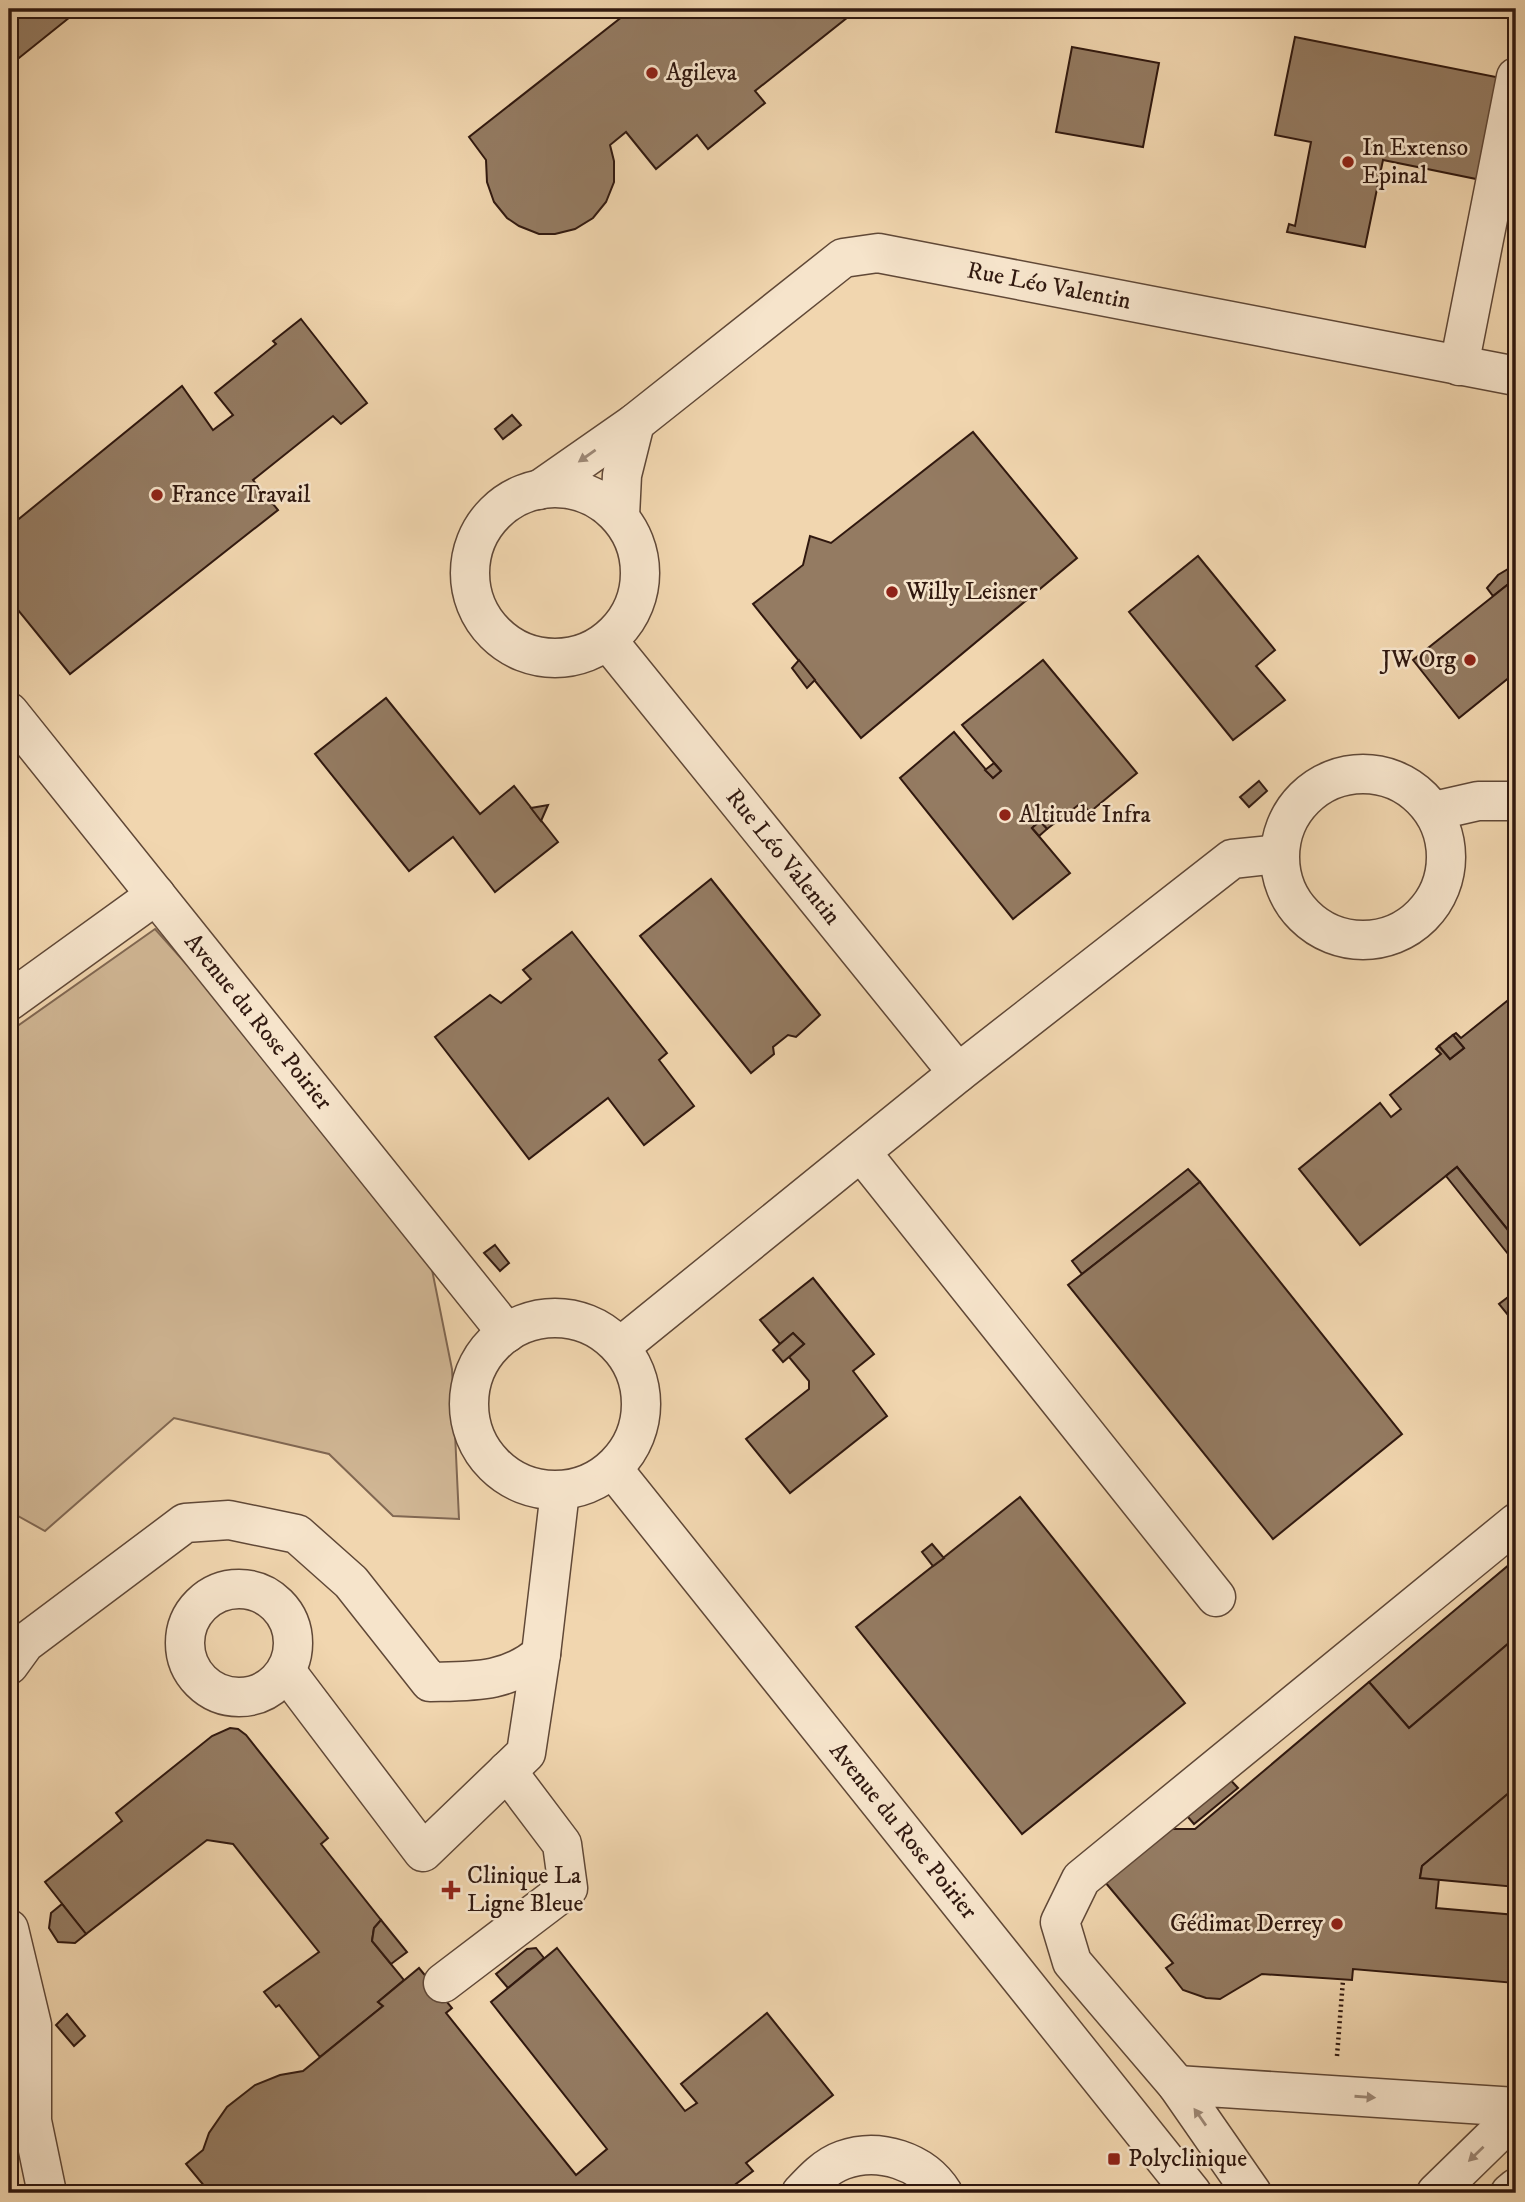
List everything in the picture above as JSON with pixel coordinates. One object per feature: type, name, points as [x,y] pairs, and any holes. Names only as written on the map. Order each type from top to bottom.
[{"type":"street","points":[[1459,366],[1516,76]]},
{"type":"street","name":"Rue Léo Valentin","points":[[539,490],[635,423],[843,258],[878,253],[1516,376]]},
{"type":"street","points":[[620,516],[622,475],[635,423]]},
{"type":"street","name":"Rue Léo Valentin","points":[[563,488],[586,494],[620,516],[636,546],[641,572],[637,598],[626,622],[608,641],[583,654],[556,659],[527,654],[503,642],[483,621],[472,596],[469,568],[476,540],[491,517],[512,499],[539,490],[563,488]]},
{"type":"street","name":"Rue Léo Valentin","points":[[608,641],[958,1073]]},
{"type":"street","name":"Avenue du Rose Poirier","points":[[9,712],[507,1333]]},
{"type":"street","points":[[1367,774],[1393,779],[1416,792],[1434,811],[1444,835],[1447,861],[1441,890],[1425,914],[1402,932],[1374,941],[1336,936],[1318,928],[1297,909],[1283,883],[1279,854],[1285,828],[1298,805],[1317,787],[1341,776],[1367,774]]},
{"type":"street","points":[[1434,811],[1478,801],[1516,801]]},
{"type":"street","points":[[620,1347],[958,1073],[1232,859],[1279,854]]},
{"type":"street","points":[[9,1000],[156,895]]},
{"type":"street","points":[[861,1152],[1216,1597]]},
{"type":"street","points":[[553,1318],[578,1321],[601,1331],[620,1347],[634,1370],[641,1395],[640,1423],[630,1448],[613,1469],[588,1484],[560,1491],[532,1488],[507,1476],[486,1457],[473,1432],[468,1404],[473,1377],[486,1352],[507,1333],[529,1322],[553,1318]]},
{"type":"street","name":"Avenue du Rose Poirier","points":[[613,1469],[1192,2193]]},
{"type":"street","points":[[286,1671],[423,1852],[526,1753],[541,1654],[560,1491]]},
{"type":"street","points":[[9,1665],[24,1643],[185,1523],[229,1520],[298,1534],[351,1582],[430,1682],[482,1681],[524,1668],[541,1654]]},
{"type":"street","points":[[1252,2193],[1177,2085],[1072,1962],[1060,1922],[1081,1879],[1516,1523]]},
{"type":"street","points":[[443,1983],[568,1888],[562,1844],[507,1771]]},
{"type":"street","points":[[9,1929],[32,2025],[32,2121],[47,2193]]},
{"type":"street","points":[[1177,2085],[1516,2107]]},
{"type":"street","points":[[1436,2193],[1516,2115]]},
{"type":"street","points":[[801,2193],[819,2174],[842,2160],[869,2155],[896,2158],[921,2169],[943,2193]]},
{"type":"street","points":[[1510,2193],[1516,2188]]},
{"type":"path","points":[[1334,2095],[1343,1980]]},
{"type":"shaded area","points":[[155,929],[424,1230],[452,1369],[459,1519],[393,1516],[329,1454],[174,1418],[45,1531],[9,1511],[9,1032]]},
{"type":"building","points":[[9,9],[80,9],[9,66]]},
{"type":"building","points":[[632,9],[842,9],[848,17],[755,91],[765,103],[708,149],[697,135],[656,169],[626,132],[610,145],[614,161],[614,182],[606,202],[593,218],[575,229],[555,234],[539,234],[519,226],[507,218],[494,202],[487,182],[486,160],[469,137]]},
{"type":"building","points":[[1295,37],[1506,79],[1486,181],[1383,160],[1365,247],[1287,232],[1289,224],[1295,226],[1311,142],[1275,135]]},
{"type":"building","points":[[1072,47],[1159,63],[1143,147],[1056,132]]},
{"type":"building","name":"France Travail","points":[[301,319],[367,403],[341,424],[333,416],[253,480],[278,510],[70,674],[9,599],[9,527],[182,386],[213,430],[233,415],[215,393],[276,344],[273,341]]},
{"type":"building","points":[[512,415],[521,425],[503,439],[495,429]]},
{"type":"building","points":[[973,432],[1077,558],[861,738],[753,604],[803,565],[810,536],[831,543]]},
{"type":"building","points":[[1198,556],[1275,650],[1256,666],[1285,700],[1233,740],[1129,612]]},
{"type":"building","points":[[1513,566],[1516,578],[1493,596],[1487,588],[1498,575]]},
{"type":"building","points":[[1516,578],[1516,672],[1459,718],[1413,660]]},
{"type":"building","points":[[799,660],[815,680],[807,688],[792,668]]},
{"type":"building","points":[[1043,660],[1137,773],[1090,812],[1081,803],[1047,829],[1040,821],[1032,828],[1070,873],[1013,919],[900,778],[954,732],[993,778],[1001,771],[962,725]]},
{"type":"building","points":[[386,698],[480,814],[514,786],[558,842],[495,892],[453,837],[409,871],[315,754]]},
{"type":"building","points":[[994,763],[1001,771],[993,778],[985,770]]},
{"type":"building","points":[[1259,781],[1267,791],[1249,807],[1240,797]]},
{"type":"building","points":[[548,805],[541,821],[531,808]]},
{"type":"building","points":[[1040,821],[1047,829],[1039,836],[1032,828]]},
{"type":"building","points":[[711,879],[820,1015],[796,1037],[788,1035],[773,1047],[774,1054],[751,1073],[640,936]]},
{"type":"building","points":[[572,932],[667,1053],[659,1060],[694,1106],[644,1145],[608,1098],[529,1159],[435,1037],[490,995],[501,1003],[531,979],[523,970]]},
{"type":"building","points":[[1512,997],[1516,997],[1516,1240],[1457,1167],[1360,1245],[1299,1169],[1380,1103],[1391,1117],[1401,1109],[1390,1095],[1441,1054],[1436,1049],[1439,1046],[1450,1059],[1464,1048],[1453,1035],[1456,1033],[1461,1038]]},
{"type":"building","points":[[1453,1035],[1464,1048],[1450,1059],[1439,1046]]},
{"type":"building","points":[[1457,1167],[1516,1240],[1516,1264],[1446,1176]]},
{"type":"building","points":[[1188,1169],[1200,1182],[1082,1274],[1072,1261]]},
{"type":"building","points":[[1200,1182],[1402,1434],[1273,1539],[1068,1285]]},
{"type":"building","points":[[495,1245],[509,1263],[500,1271],[484,1253]]},
{"type":"building","points":[[813,1278],[874,1354],[853,1371],[887,1416],[790,1493],[746,1439],[809,1389],[809,1381],[789,1357],[804,1344],[793,1333],[780,1344],[760,1320]]},
{"type":"building","points":[[1516,1291],[1516,1325],[1499,1304]]},
{"type":"building","points":[[793,1333],[804,1344],[783,1362],[773,1350]]},
{"type":"building","points":[[1020,1497],[1185,1703],[1022,1834],[856,1627]]},
{"type":"building","points":[[932,1544],[944,1558],[933,1566],[922,1552]]},
{"type":"building","points":[[1516,1559],[1516,1637],[1409,1728],[1369,1682]]},
{"type":"building","points":[[1516,1637],[1516,1787],[1422,1866],[1420,1878],[1439,1878],[1436,1908],[1516,1915],[1515,1983],[1353,1969],[1352,1980],[1262,1974],[1220,1999],[1206,1998],[1183,1990],[1166,1968],[1173,1963],[1105,1882],[1167,1829],[1195,1829],[1369,1682],[1409,1728]]},
{"type":"building","points":[[230,1728],[238,1729],[246,1735],[328,1838],[321,1844],[381,1920],[374,1928],[372,1941],[404,1980],[378,2002],[383,2006],[320,2057],[279,2005],[276,2007],[264,1992],[319,1952],[233,1844],[207,1840],[86,1934],[45,1882],[122,1821],[116,1813],[212,1736]]},
{"type":"building","points":[[1225,1774],[1238,1788],[1194,1824],[1182,1810]]},
{"type":"building","points":[[1516,1787],[1516,1887],[1420,1878],[1422,1866]]},
{"type":"building","points":[[62,1904],[86,1934],[75,1943],[58,1942],[49,1928],[51,1913]]},
{"type":"building","points":[[381,1920],[407,1952],[391,1964],[372,1941],[374,1928]]},
{"type":"building","points":[[536,1948],[544,1958],[508,1988],[496,1974],[527,1949]]},
{"type":"building","points":[[557,1948],[685,2111],[697,2103],[681,2084],[767,2013],[833,2095],[746,2163],[753,2171],[732,2187],[746,2193],[210,2193],[186,2164],[203,2150],[209,2133],[227,2107],[255,2085],[280,2075],[303,2071],[383,2006],[378,2002],[419,1968],[452,2008],[446,2013],[576,2175],[607,2149],[491,2002]]},
{"type":"building","points":[[67,2014],[85,2036],[74,2046],[56,2025]]},
{"type":"place","name":"Agileva","points":[[652,73]]},
{"type":"place","name":"In Extenso Epinal","points":[[1348,162]]},
{"type":"place","name":"France Travail","points":[[157,495]]},
{"type":"place","name":"Willy Leisner","points":[[892,592]]},
{"type":"place","name":"JW Org","points":[[1470,660]]},
{"type":"place","name":"Altitude Infra","points":[[1005,815]]},
{"type":"place","name":"Clinique La Ligne Bleue","points":[[451,1890]]},
{"type":"place","name":"Gédimat Derrey","points":[[1337,1924]]},
{"type":"place","name":"Polyclinique","points":[[1114,2159]]}]
